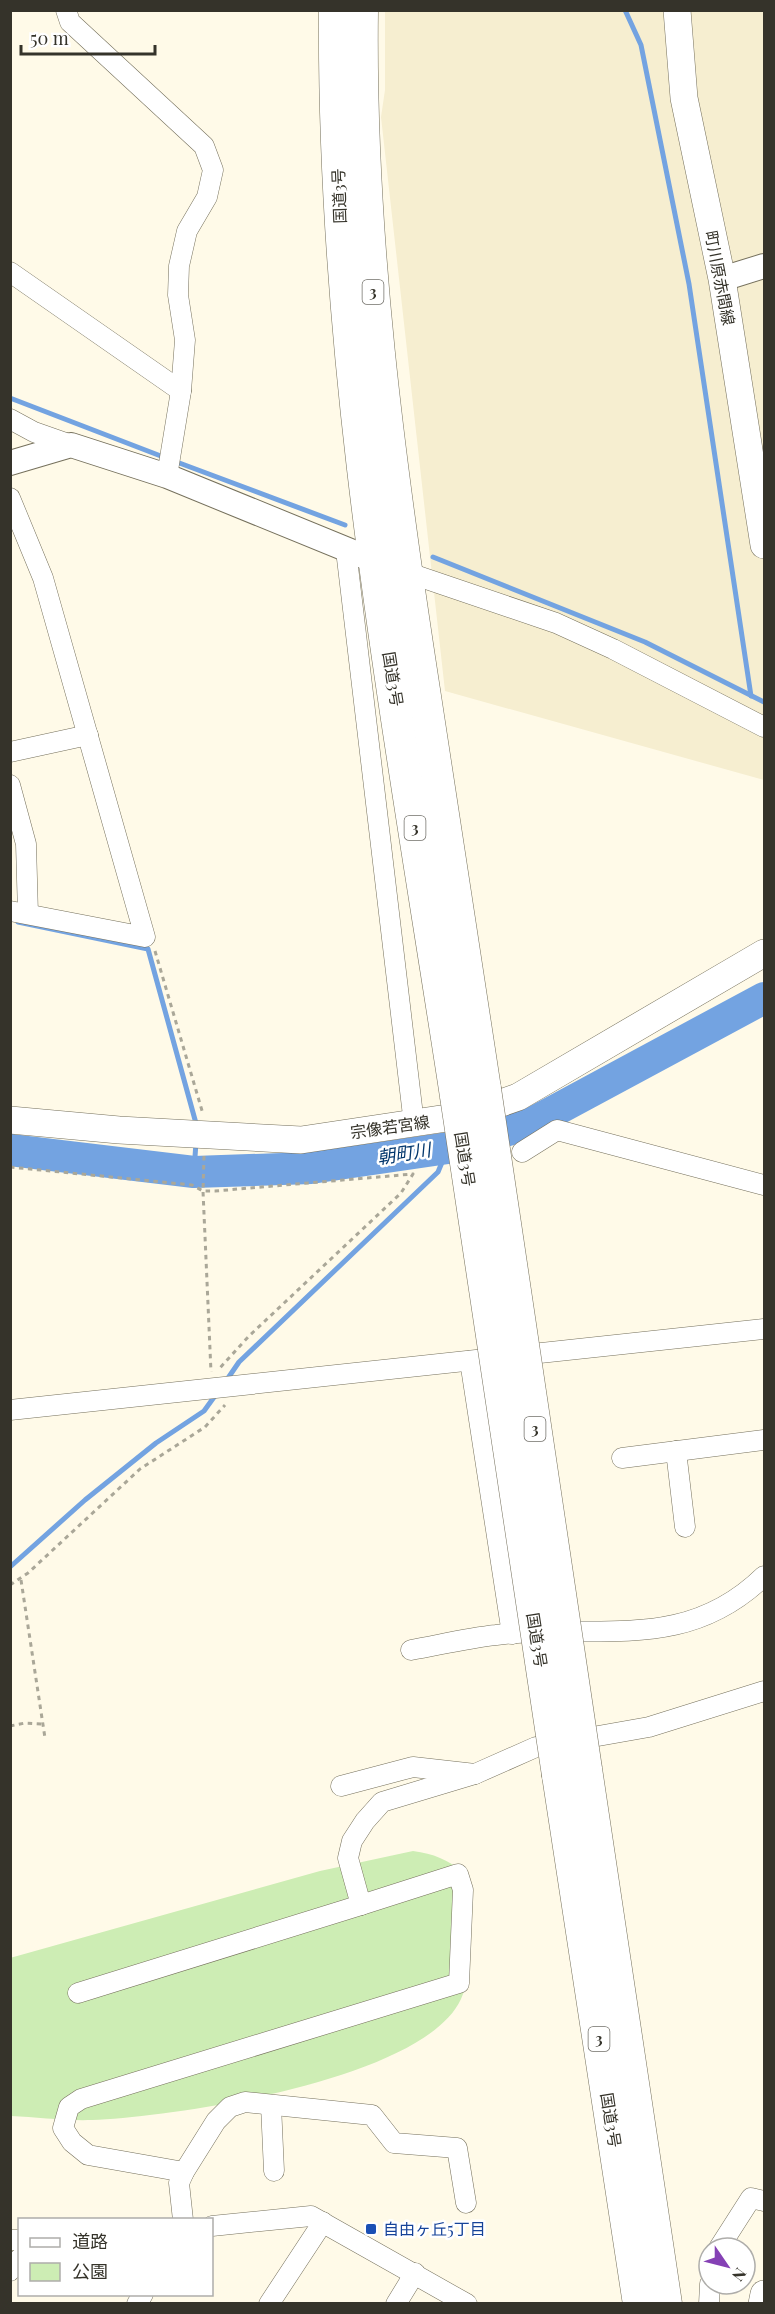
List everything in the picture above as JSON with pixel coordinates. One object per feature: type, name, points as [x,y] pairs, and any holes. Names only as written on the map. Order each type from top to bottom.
[{"type":"highway","name":"国道3号","points":[[335,10],[340,230],[355,406],[375,561],[470,1093]]},
{"type":"highway","name":"国道3号","points":[[362,10],[361,106],[381,387],[470,1093],[572,1772],[659,2301]]},
{"type":"main road","name":"町川原赤間線","points":[[677,10],[684,98],[722,279],[765,545]]},
{"type":"main road","name":"宗像若宮線","points":[[10,1120],[204,1136],[301,1140],[467,1115],[518,1097],[765,953]]},
{"type":"main road","points":[[762,2304],[765,2294]]},
{"type":"street","points":[[66,10],[70,22],[204,146],[213,170],[207,197],[187,231],[178,266],[178,295],[185,340],[181,391],[167,476]]},
{"type":"street","points":[[722,279],[765,266]]},
{"type":"street","points":[[10,272],[181,391]]},
{"type":"street","points":[[10,419],[34,432],[167,476],[375,561],[556,623],[621,653],[765,727]]},
{"type":"street","points":[[10,463],[71,445]]},
{"type":"street","points":[[10,498],[43,578],[145,937],[19,912],[26,843],[10,785]]},
{"type":"street","points":[[346,549],[414,1124]]},
{"type":"street","points":[[10,752],[88,735]]},
{"type":"street","points":[[522,1152],[557,1130],[765,1185]]},
{"type":"street","points":[[10,1410],[765,1329]]},
{"type":"street","points":[[470,1361],[512,1634]]},
{"type":"street","points":[[622,1458],[765,1440]]},
{"type":"street","points":[[676,1451],[685,1527]]},
{"type":"street","points":[[411,1650],[512,1634],[660,1630],[694,1620],[721,1608],[765,1576]]},
{"type":"street","points":[[361,1905],[348,1858],[352,1841],[365,1821],[382,1802],[475,1774],[536,1747],[649,1728],[765,1691]]},
{"type":"street","points":[[341,1786],[413,1767],[475,1774]]},
{"type":"street","points":[[78,1993],[458,1874],[463,1890],[459,1983],[81,2099],[69,2107],[63,2128],[72,2142],[88,2155],[183,2172]]},
{"type":"street","points":[[183,2218],[179,2183],[183,2172],[216,2121],[230,2107],[244,2102],[372,2115],[394,2143],[457,2148],[466,2203]]},
{"type":"street","points":[[271,2105],[274,2171]]},
{"type":"street","points":[[727,2236],[751,2198],[765,2201]]},
{"type":"street","points":[[213,2226],[311,2216],[467,2304]]},
{"type":"street","points":[[268,2304],[323,2222]]},
{"type":"street","points":[[396,2304],[415,2273]]},
{"type":"path","points":[[10,1167],[192,1185],[202,1191],[413,1174],[401,1193],[249,1336],[212,1377],[202,1191],[203,1115],[154,947],[145,937]]},
{"type":"path","points":[[10,1585],[21,1579],[140,1469],[205,1427],[238,1387]]},
{"type":"path","points":[[21,1579],[45,1738]]},
{"type":"path","points":[[10,1726],[25,1723],[43,1724]]},
{"type":"shaded area","points":[[385,11],[764,11],[764,780],[445,691],[381,117],[385,90]]},
{"type":"green space","points":[[413,1851],[440,1858],[464,1873],[468,1971],[461,1999],[438,2027],[399,2052],[350,2072],[293,2089],[235,2102],[179,2111],[92,2120],[11,2116],[10,1958],[320,1871]]},
{"type":"waterway","points":[[625,10],[641,45],[689,284],[751,696]]},
{"type":"waterway","points":[[10,398],[166,458]]},
{"type":"waterway","points":[[174,461],[345,525]]},
{"type":"waterway","points":[[433,557],[645,642],[764,702]]},
{"type":"waterway","points":[[18,922],[148,949],[197,1127]]},
{"type":"waterway","name":"朝町川","points":[[10,1150],[194,1172],[311,1168],[448,1148],[532,1123],[764,998]]},
{"type":"waterway","points":[[194,1172],[196,1142]]},
{"type":"waterway","points":[[226,1381],[239,1362],[438,1172],[448,1148]]},
{"type":"waterway","points":[[10,1567],[85,1500],[156,1443],[204,1411],[217,1393]]},
{"type":"place","name":"自由ヶ丘5丁目","points":[[371,2229]]}]
